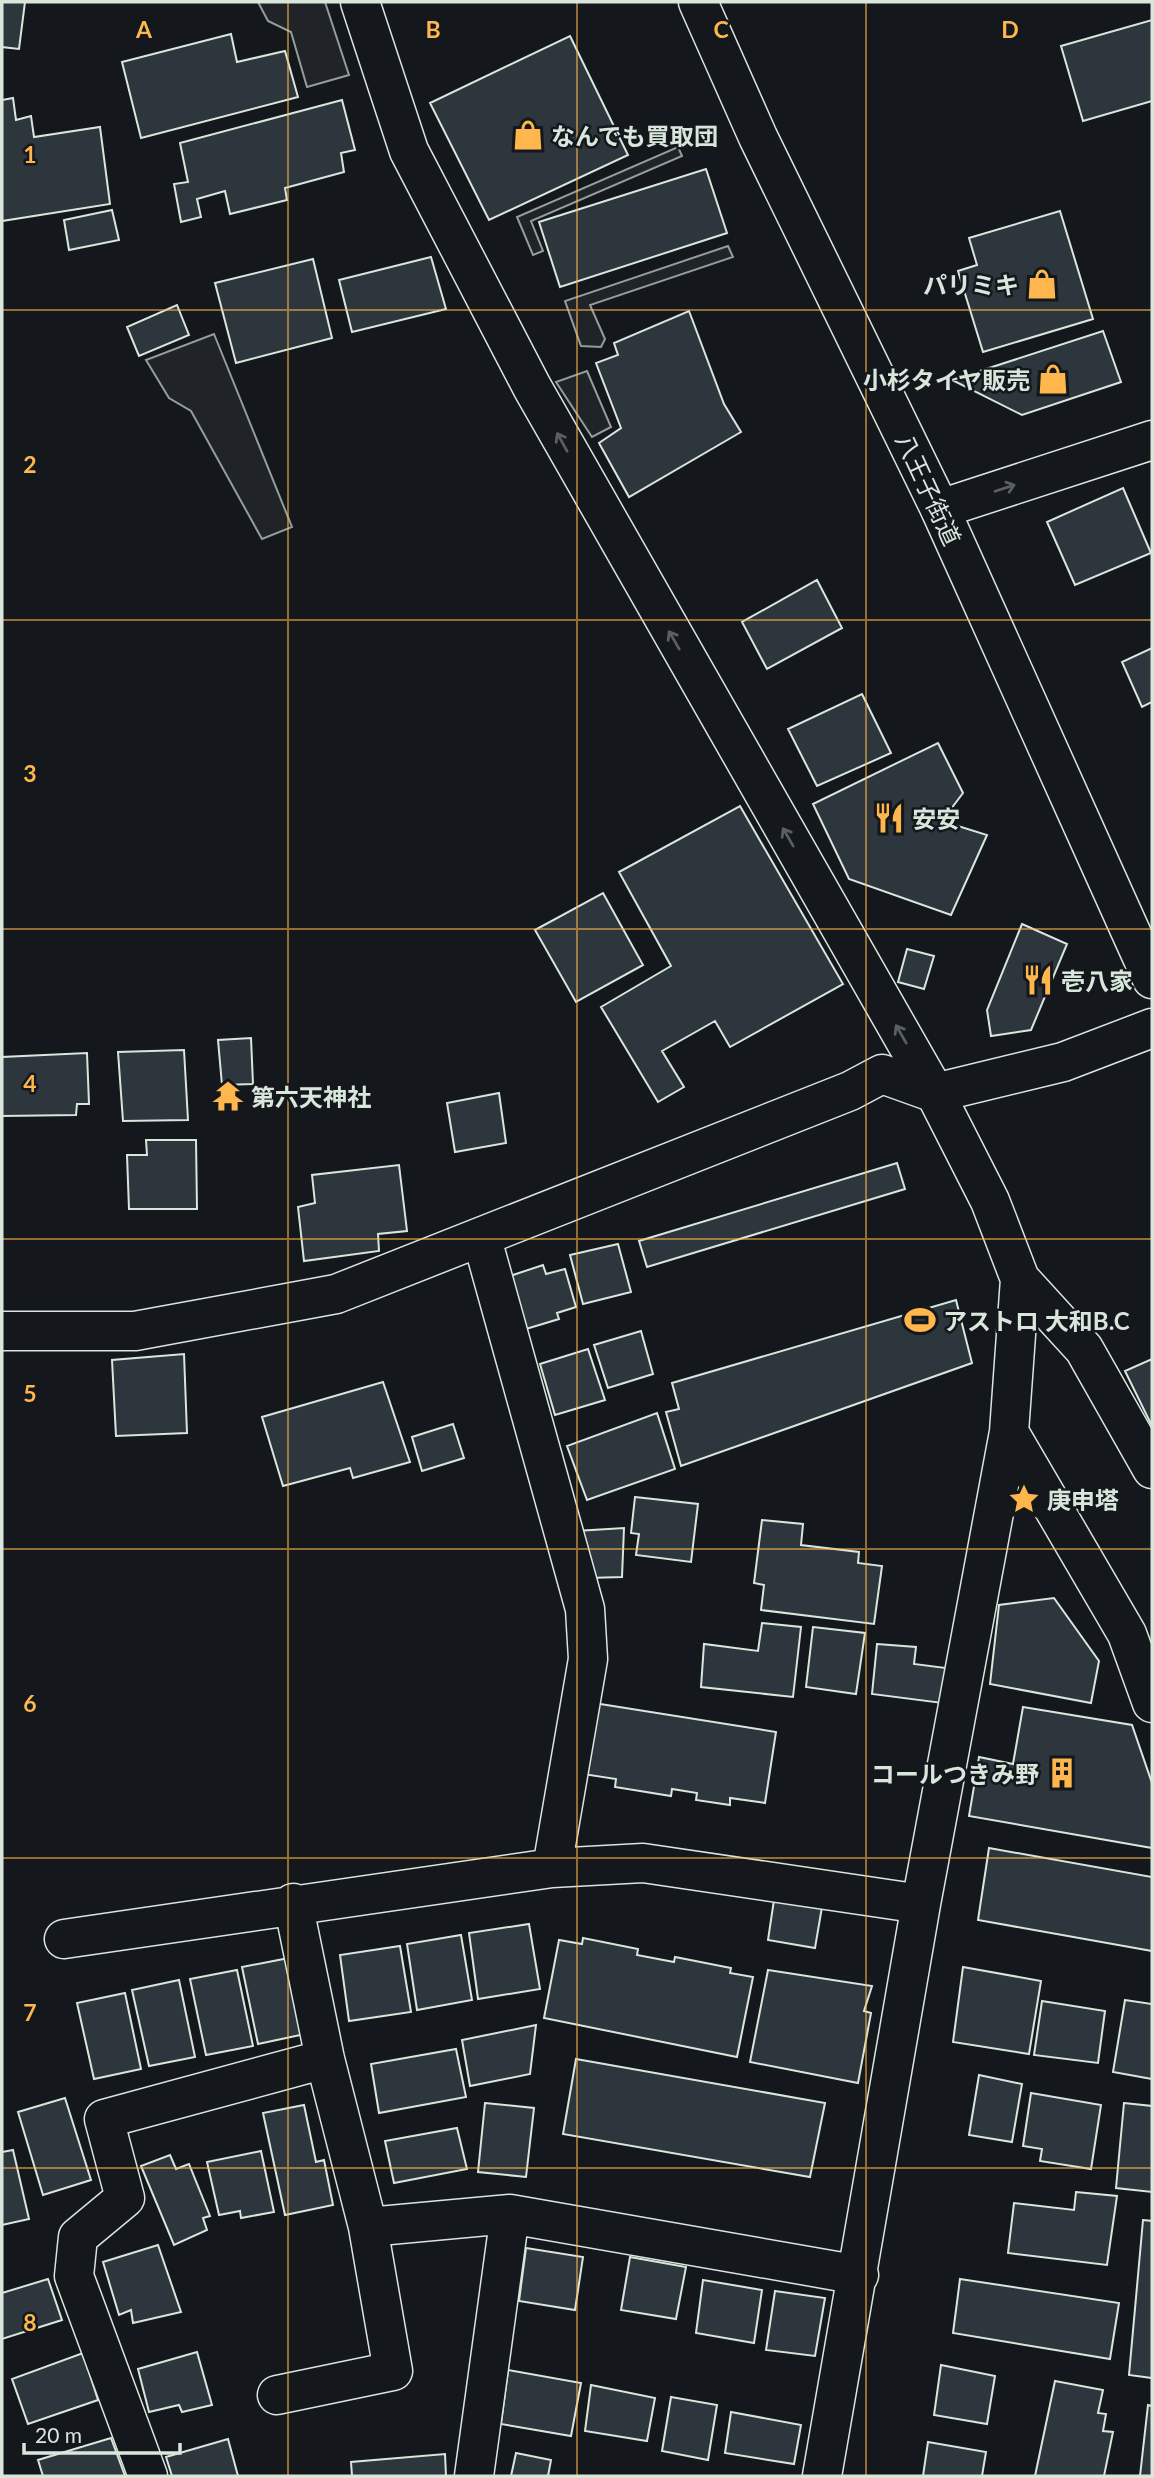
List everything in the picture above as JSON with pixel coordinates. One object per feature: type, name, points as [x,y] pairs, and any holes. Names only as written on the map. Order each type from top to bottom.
[{"type":"street","points":[[360,2],[409,151],[531,387],[935,1093],[990,1201],[1020,1279],[1084,1349],[1152,1469]]},
{"type":"street","name":"八王子街道","points":[[698,2],[758,137],[940,509],[1152,979]]},
{"type":"street","points":[[940,509],[1152,440]]},
{"type":"street","points":[[2,1331],[135,1331],[336,1294],[482,1239],[850,1091],[882,1074],[935,1093],[1063,1062],[1152,1028]]},
{"type":"street","points":[[482,1239],[585,1609],[588,1659],[552,1868]]},
{"type":"street","points":[[822,2476],[859,2276],[921,1904],[1009,1432],[1020,1279]]},
{"type":"street","points":[[1009,1432],[1127,1634],[1152,1703]]},
{"type":"street","points":[[64,1939],[293,1903],[552,1868],[643,1863],[921,1904]]},
{"type":"street","points":[[277,2395],[393,2371],[368,2227],[326,2059],[293,1903]]},
{"type":"street","points":[[148,2476],[74,2276],[78,2237],[125,2198],[104,2119],[326,2059]]},
{"type":"street","points":[[368,2227],[510,2214],[859,2276]]},
{"type":"street","points":[[474,2476],[510,2214]]},
{"type":"shaded area","points":[[258,2],[325,2],[349,75],[307,87],[291,32],[268,21]]},
{"type":"shaded area","points":[[678,147],[682,156],[531,221],[543,251],[533,255],[517,217]]},
{"type":"shaded area","points":[[728,246],[733,257],[590,305],[605,339],[601,347],[581,346],[565,301]]},
{"type":"shaded area","points":[[214,334],[292,527],[262,539],[191,411],[169,398],[146,360]]},
{"type":"shaded area","points":[[587,371],[611,427],[592,437],[556,382]]},
{"type":"building","points":[[2,2],[25,2],[19,49],[2,47]]},
{"type":"building","points":[[1152,20],[1152,101],[1083,121],[1061,46]]},
{"type":"building","points":[[231,34],[237,62],[285,51],[298,97],[141,138],[122,62]]},
{"type":"building","points":[[570,36],[628,155],[489,220],[430,103]]},
{"type":"building","points":[[13,98],[16,120],[31,116],[34,137],[100,127],[110,204],[2,221],[2,100]]},
{"type":"building","points":[[342,100],[355,150],[341,153],[344,172],[285,188],[287,200],[230,214],[225,191],[197,199],[201,217],[181,222],[174,184],[188,182],[180,143]]},
{"type":"building","points":[[706,169],[727,233],[560,287],[539,222]]},
{"type":"building","points":[[112,210],[119,240],[69,250],[64,220]]},
{"type":"building","points":[[1060,211],[1093,319],[983,352],[958,271],[977,265],[969,238]]},
{"type":"building","points":[[431,257],[446,309],[352,332],[339,280]]},
{"type":"building","points":[[313,259],[332,338],[236,363],[215,283]]},
{"type":"building","points":[[177,305],[189,335],[139,356],[127,327]]},
{"type":"building","points":[[689,311],[724,404],[741,432],[629,497],[599,443],[621,428],[596,363],[618,355],[614,343]]},
{"type":"building","points":[[1103,331],[1121,382],[1022,415],[952,380]]},
{"type":"building","points":[[1123,488],[1151,553],[1075,585],[1047,522]]},
{"type":"building","points":[[817,580],[842,628],[767,669],[742,622]]},
{"type":"building","points":[[1152,648],[1152,702],[1142,707],[1122,662]]},
{"type":"building","points":[[862,694],[891,753],[817,786],[788,729]]},
{"type":"building","points":[[938,743],[963,793],[942,821],[987,835],[951,915],[849,879],[813,804]]},
{"type":"building","points":[[740,806],[843,984],[730,1047],[715,1021],[662,1051],[684,1087],[658,1102],[601,1007],[671,966],[619,872]]},
{"type":"building","points":[[603,893],[643,965],[576,1002],[535,930]]},
{"type":"building","points":[[1022,924],[1067,944],[1031,1030],[991,1036],[987,1010]]},
{"type":"building","points":[[907,949],[934,956],[924,989],[898,982]]},
{"type":"building","points":[[251,1038],[253,1084],[222,1085],[218,1040]]},
{"type":"building","points":[[184,1050],[188,1120],[123,1121],[118,1052]]},
{"type":"building","points":[[87,1053],[89,1104],[77,1104],[76,1115],[2,1116],[2,1057]]},
{"type":"building","points":[[499,1093],[506,1143],[455,1152],[447,1103]]},
{"type":"building","points":[[146,1140],[196,1140],[197,1209],[129,1209],[127,1155],[147,1155]]},
{"type":"building","points":[[897,1163],[905,1189],[647,1267],[639,1241]]},
{"type":"building","points":[[399,1165],[407,1231],[378,1234],[379,1251],[304,1261],[298,1207],[315,1203],[312,1175]]},
{"type":"building","points":[[618,1244],[631,1292],[583,1304],[570,1255]]},
{"type":"building","points":[[543,1265],[546,1274],[565,1269],[576,1307],[557,1313],[559,1319],[526,1329],[510,1276]]},
{"type":"building","points":[[956,1300],[972,1363],[681,1466],[666,1412],[679,1409],[672,1383]]},
{"type":"building","points":[[641,1331],[653,1374],[608,1388],[594,1345]]},
{"type":"building","points":[[588,1349],[605,1400],[555,1415],[540,1364]]},
{"type":"building","points":[[184,1354],[187,1433],[116,1436],[112,1360]]},
{"type":"building","points":[[1152,1359],[1152,1426],[1125,1371]]},
{"type":"building","points":[[383,1382],[410,1462],[353,1478],[350,1468],[283,1486],[262,1417]]},
{"type":"building","points":[[657,1413],[675,1469],[587,1500],[567,1446]]},
{"type":"building","points":[[453,1424],[464,1458],[422,1471],[412,1437]]},
{"type":"building","points":[[635,1497],[698,1504],[691,1562],[636,1555],[639,1534],[631,1533]]},
{"type":"building","points":[[762,1520],[803,1524],[801,1545],[859,1552],[858,1563],[882,1566],[874,1624],[761,1610],[764,1585],[754,1583]]},
{"type":"building","points":[[624,1528],[622,1577],[588,1578],[576,1531]]},
{"type":"building","points":[[1054,1598],[1099,1661],[1091,1703],[990,1684],[999,1605]]},
{"type":"building","points":[[762,1623],[801,1627],[793,1697],[701,1687],[704,1644],[758,1651]]},
{"type":"building","points":[[813,1627],[865,1633],[856,1694],[806,1687]]},
{"type":"building","points":[[877,1644],[916,1647],[914,1664],[946,1668],[942,1703],[872,1694]]},
{"type":"building","points":[[594,1703],[776,1732],[765,1803],[730,1798],[730,1805],[696,1800],[697,1793],[672,1789],[671,1796],[615,1787],[616,1779],[583,1774]]},
{"type":"building","name":"コールつきみ野","points":[[1023,1707],[1132,1725],[1152,1783],[1152,1848],[969,1816],[979,1757],[1013,1764]]},
{"type":"building","points":[[989,1848],[1152,1877],[1152,1951],[978,1920]]},
{"type":"building","points":[[775,1893],[823,1901],[815,1948],[768,1940]]},
{"type":"building","points":[[529,1924],[540,1989],[478,1999],[469,1933]]},
{"type":"building","points":[[461,1935],[472,2000],[417,2010],[407,1944]]},
{"type":"building","points":[[583,1938],[638,1949],[637,1955],[674,1962],[675,1957],[731,1968],[730,1973],[753,1977],[737,2057],[544,2018],[559,1940],[582,1944]]},
{"type":"building","points":[[400,1946],[411,2012],[349,2021],[340,1955]]},
{"type":"building","points":[[289,1958],[305,2034],[258,2044],[242,1967]]},
{"type":"building","points":[[963,1967],[1041,1981],[1029,2054],[953,2042]]},
{"type":"building","points":[[237,1970],[253,2046],[206,2055],[190,1979]]},
{"type":"building","points":[[768,1970],[872,1986],[864,2011],[871,2013],[858,2083],[750,2062]]},
{"type":"building","points":[[179,1980],[195,2057],[149,2066],[132,1990]]},
{"type":"building","points":[[125,1993],[141,2069],[94,2079],[77,2003]]},
{"type":"building","points":[[1125,2000],[1152,2004],[1152,2079],[1113,2072]]},
{"type":"building","points":[[1042,2001],[1105,2011],[1098,2063],[1034,2055]]},
{"type":"building","points":[[536,2025],[530,2074],[470,2086],[462,2040]]},
{"type":"building","points":[[456,2049],[466,2097],[379,2113],[371,2064]]},
{"type":"building","points":[[576,2059],[825,2103],[810,2177],[563,2134]]},
{"type":"building","points":[[979,2075],[1022,2084],[1012,2142],[969,2135]]},
{"type":"building","points":[[1031,2093],[1101,2105],[1091,2169],[1040,2161],[1042,2149],[1023,2146]]},
{"type":"building","points":[[65,2098],[91,2180],[43,2195],[18,2112]]},
{"type":"building","points":[[485,2103],[534,2108],[526,2177],[478,2172]]},
{"type":"building","points":[[1124,2103],[1152,2106],[1152,2192],[1116,2188]]},
{"type":"building","points":[[304,2105],[316,2162],[324,2160],[333,2205],[285,2215],[263,2113]]},
{"type":"building","points":[[457,2128],[467,2169],[394,2183],[385,2141]]},
{"type":"building","points":[[13,2150],[29,2219],[2,2225],[2,2152]]},
{"type":"building","points":[[261,2151],[274,2212],[241,2218],[240,2211],[219,2215],[207,2162]]},
{"type":"building","points":[[170,2155],[176,2169],[189,2164],[210,2216],[203,2218],[207,2230],[174,2245],[141,2166]]},
{"type":"building","points":[[1076,2192],[1117,2196],[1107,2265],[1008,2253],[1014,2203],[1074,2210]]},
{"type":"building","points":[[1143,2220],[1152,2221],[1152,2378],[1129,2375]]},
{"type":"building","points":[[158,2245],[181,2312],[133,2323],[131,2310],[119,2315],[103,2262]]},
{"type":"building","points":[[526,2248],[583,2257],[575,2310],[519,2301]]},
{"type":"building","points":[[630,2257],[686,2267],[676,2319],[621,2310]]},
{"type":"building","points":[[48,2279],[62,2320],[2,2339],[2,2293]]},
{"type":"building","points":[[960,2279],[1119,2303],[1110,2359],[953,2333]]},
{"type":"building","points":[[703,2280],[762,2290],[754,2343],[696,2333]]},
{"type":"building","points":[[775,2291],[825,2298],[815,2356],[766,2350]]},
{"type":"building","points":[[197,2352],[212,2405],[182,2412],[179,2405],[149,2412],[138,2369]]},
{"type":"building","points":[[83,2353],[98,2400],[28,2424],[12,2379]]},
{"type":"building","points":[[941,2365],[995,2376],[987,2424],[934,2415]]},
{"type":"building","points":[[508,2370],[581,2383],[571,2436],[501,2424]]},
{"type":"building","points":[[1055,2381],[1103,2390],[1098,2413],[1106,2414],[1103,2431],[1113,2432],[1104,2476],[1035,2476]]},
{"type":"building","points":[[591,2385],[655,2398],[647,2441],[585,2431]]},
{"type":"building","points":[[671,2397],[717,2405],[708,2460],[662,2451]]},
{"type":"building","points":[[1148,2405],[1152,2406],[1152,2476],[1140,2476]]},
{"type":"building","points":[[731,2412],[801,2425],[794,2464],[725,2453]]},
{"type":"building","points":[[111,2438],[125,2476],[43,2476],[38,2460]]},
{"type":"building","points":[[228,2439],[238,2476],[172,2476],[166,2457]]},
{"type":"building","points":[[928,2442],[986,2452],[982,2476],[923,2476]]},
{"type":"building","points":[[516,2453],[551,2460],[548,2476],[511,2476]]},
{"type":"building","points":[[445,2454],[446,2476],[352,2476],[351,2462]]},
{"type":"place","name":"なんでも買取団","points":[[528,135]]},
{"type":"place","name":"パリミキ","points":[[1042,284]]},
{"type":"place","name":"小杉タイヤ販売","points":[[1053,379]]},
{"type":"place","name":"安安","points":[[889,818]]},
{"type":"place","name":"壱八家","points":[[1038,980]]},
{"type":"place","name":"第六天神社","points":[[228,1096]]},
{"type":"place","name":"アストロ 大和B.C","points":[[920,1320]]},
{"type":"place","name":"庚申塔","points":[[1024,1499]]},
{"type":"place","name":"コールつきみ野","points":[[1062,1773]]}]
